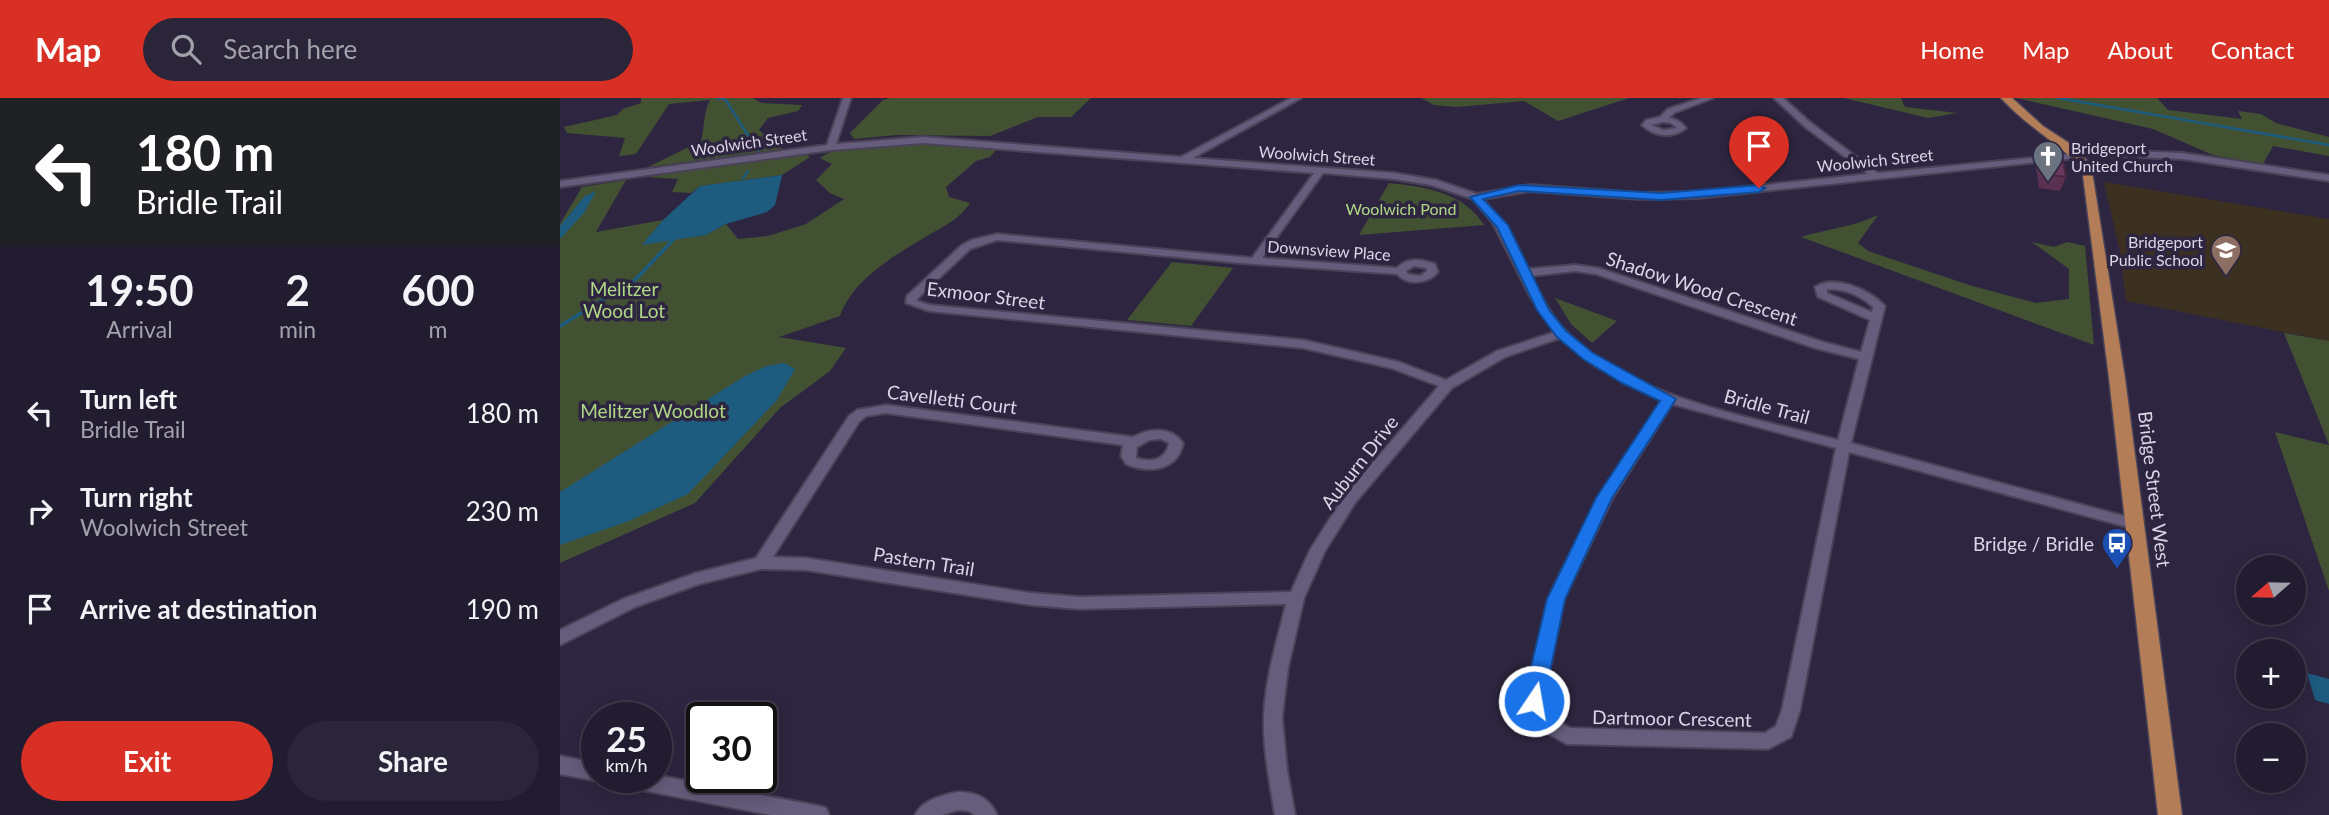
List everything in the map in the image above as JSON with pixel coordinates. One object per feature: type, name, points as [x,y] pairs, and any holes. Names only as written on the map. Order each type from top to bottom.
[{"type":"main road","name":"Bridge Street West","points":[[2006,98],[2053,138],[2053,142],[2071,154],[2086,171],[2135,524],[2169,815]]},
{"type":"street","points":[[831,147],[846,98]]},
{"type":"street","points":[[1182,160],[1297,98]]},
{"type":"street","points":[[1663,119],[1669,113],[1709,98]]},
{"type":"street","points":[[1778,98],[1808,125],[1875,176]]},
{"type":"street","name":"Woolwich Street","points":[[560,184],[831,147],[923,140],[1415,179],[1453,188],[1476,197],[1530,188],[1640,196],[1698,195],[2071,154],[2182,156],[2329,178]]},
{"type":"street","points":[[1255,261],[1320,171]]},
{"type":"street","name":"Bridle Trail","points":[[1476,197],[1502,225],[1543,310],[1562,334],[1588,356],[1627,380],[1669,399],[2135,524]]},
{"type":"street","name":"Exmoor Street","points":[[1255,261],[987,238],[966,247],[911,298],[912,303],[936,309],[1303,344],[1395,365],[1447,385]]},
{"type":"street","name":"Downsview Place","points":[[1255,261],[1400,271]]},
{"type":"street","name":"Shadow Wood Crescent","points":[[1525,273],[1576,268],[1598,271],[1819,345],[1866,357]]},
{"type":"street","name":"Dartmoor Crescent","points":[[1669,399],[1605,498],[1556,599],[1534,701],[1541,720],[1567,736],[1768,741],[1784,731],[1791,709],[1843,447],[1875,318]]},
{"type":"street","name":"Auburn Drive","points":[[1285,815],[1277,770],[1273,717],[1279,668],[1296,598],[1318,550],[1349,499],[1447,385],[1501,354],[1562,334]]},
{"type":"street","name":"Cavelletti Court","points":[[761,563],[854,419],[862,413],[886,409],[1135,442]]},
{"type":"street","name":"Pastern Trail","points":[[560,638],[629,603],[696,579],[761,563],[806,564],[1031,599],[1080,603],[1296,598]]},
{"type":"street","points":[[560,765],[581,769]]},
{"type":"street","points":[[672,787],[819,815]]},
{"type":"street","points":[[925,815],[953,801],[967,800],[980,805],[987,815]]},
{"type":"shaded area","name":"Bridgeport Public School","points":[[2104,182],[2329,219],[2329,341],[2126,301],[2120,252]]},
{"type":"green space","points":[[641,98],[753,98],[762,103],[802,105],[798,111],[768,118],[759,130],[782,149],[648,167],[701,141],[710,100],[669,104],[636,154],[619,156],[625,138],[567,133],[564,127],[617,115],[623,109],[641,103]]},
{"type":"green space","points":[[1091,98],[1071,117],[1038,117],[990,136],[897,135],[854,139],[850,133],[883,100]]},
{"type":"green space","points":[[1421,98],[1629,98],[1558,121],[1524,101],[1456,107],[1434,105]]},
{"type":"green space","points":[[1844,98],[1901,98],[1905,107],[1957,113],[1928,118]]},
{"type":"green space","points":[[2016,98],[2157,98],[2168,110],[2242,119],[2238,111],[2261,114],[2276,123],[2329,137],[2329,156],[2273,146],[2263,164],[2213,155],[2153,129]]},
{"type":"green space","points":[[913,144],[997,149],[990,157],[976,161],[946,187],[949,197],[970,203],[956,218],[876,269],[855,291],[840,316],[779,337],[846,348],[830,371],[780,408],[695,503],[560,563],[560,224],[582,187],[626,180],[596,232],[663,220],[643,244],[706,235],[726,224],[738,239],[768,236],[806,224],[844,199],[830,193],[816,180],[832,164],[820,158],[852,147]]},
{"type":"green space","points":[[806,154],[810,157],[782,175],[700,186],[691,193],[672,192],[678,179],[647,177]]},
{"type":"green space","name":"Woolwich Pond","points":[[1389,183],[1429,189],[1454,198],[1475,214],[1484,225],[1359,235]]},
{"type":"green space","points":[[1878,215],[1858,243],[1868,251],[1969,285],[2036,303],[2069,299],[2069,269],[2032,242],[2054,247],[2067,242],[2085,246],[2094,345],[1801,237]]},
{"type":"green space","points":[[1172,262],[1233,268],[1191,326],[1127,320]]},
{"type":"green space","points":[[1555,298],[1617,321],[1592,343],[1571,324]]},
{"type":"green space","points":[[2284,333],[2329,341],[2329,445]]},
{"type":"green space","points":[[2275,432],[2329,445],[2329,591]]},
{"type":"water","points":[[782,175],[775,205],[767,212],[726,224],[706,235],[642,245],[663,220],[700,186]]},
{"type":"water","points":[[596,191],[584,213],[560,239],[560,226],[585,196]]},
{"type":"water","points":[[784,363],[795,369],[777,400],[688,494],[629,521],[560,545],[560,492],[745,376],[767,366]]},
{"type":"water","points":[[2307,673],[2329,679],[2329,704],[2315,700]]},
{"type":"building","points":[[2042,153],[2062,156],[2066,177],[2045,174]]},
{"type":"waterway","points":[[716,98],[725,99],[758,151]]},
{"type":"waterway","points":[[2058,98],[2329,145]]},
{"type":"waterway","points":[[743,178],[748,171]]},
{"type":"waterway","points":[[560,326],[635,280],[673,240]]},
{"type":"place","name":"Bridgeport United Church","points":[[2048,183]]},
{"type":"place","name":"Bridgeport Public School","points":[[2226,277]]},
{"type":"place","name":"Bridge / Bridle","points":[[2117,570]]},
{"type":"route","points":[[1534,701],[1556,599],[1605,498],[1669,399],[1627,380],[1588,356],[1562,334],[1543,310],[1502,225],[1476,197],[1519,188],[1661,197],[1759,188]]},
{"type":"park label","name":"Melitzer Wood Lot","points":[[624,299]]},
{"type":"park label","name":"Melitzer Woodlot","points":[[653,410]]}]
